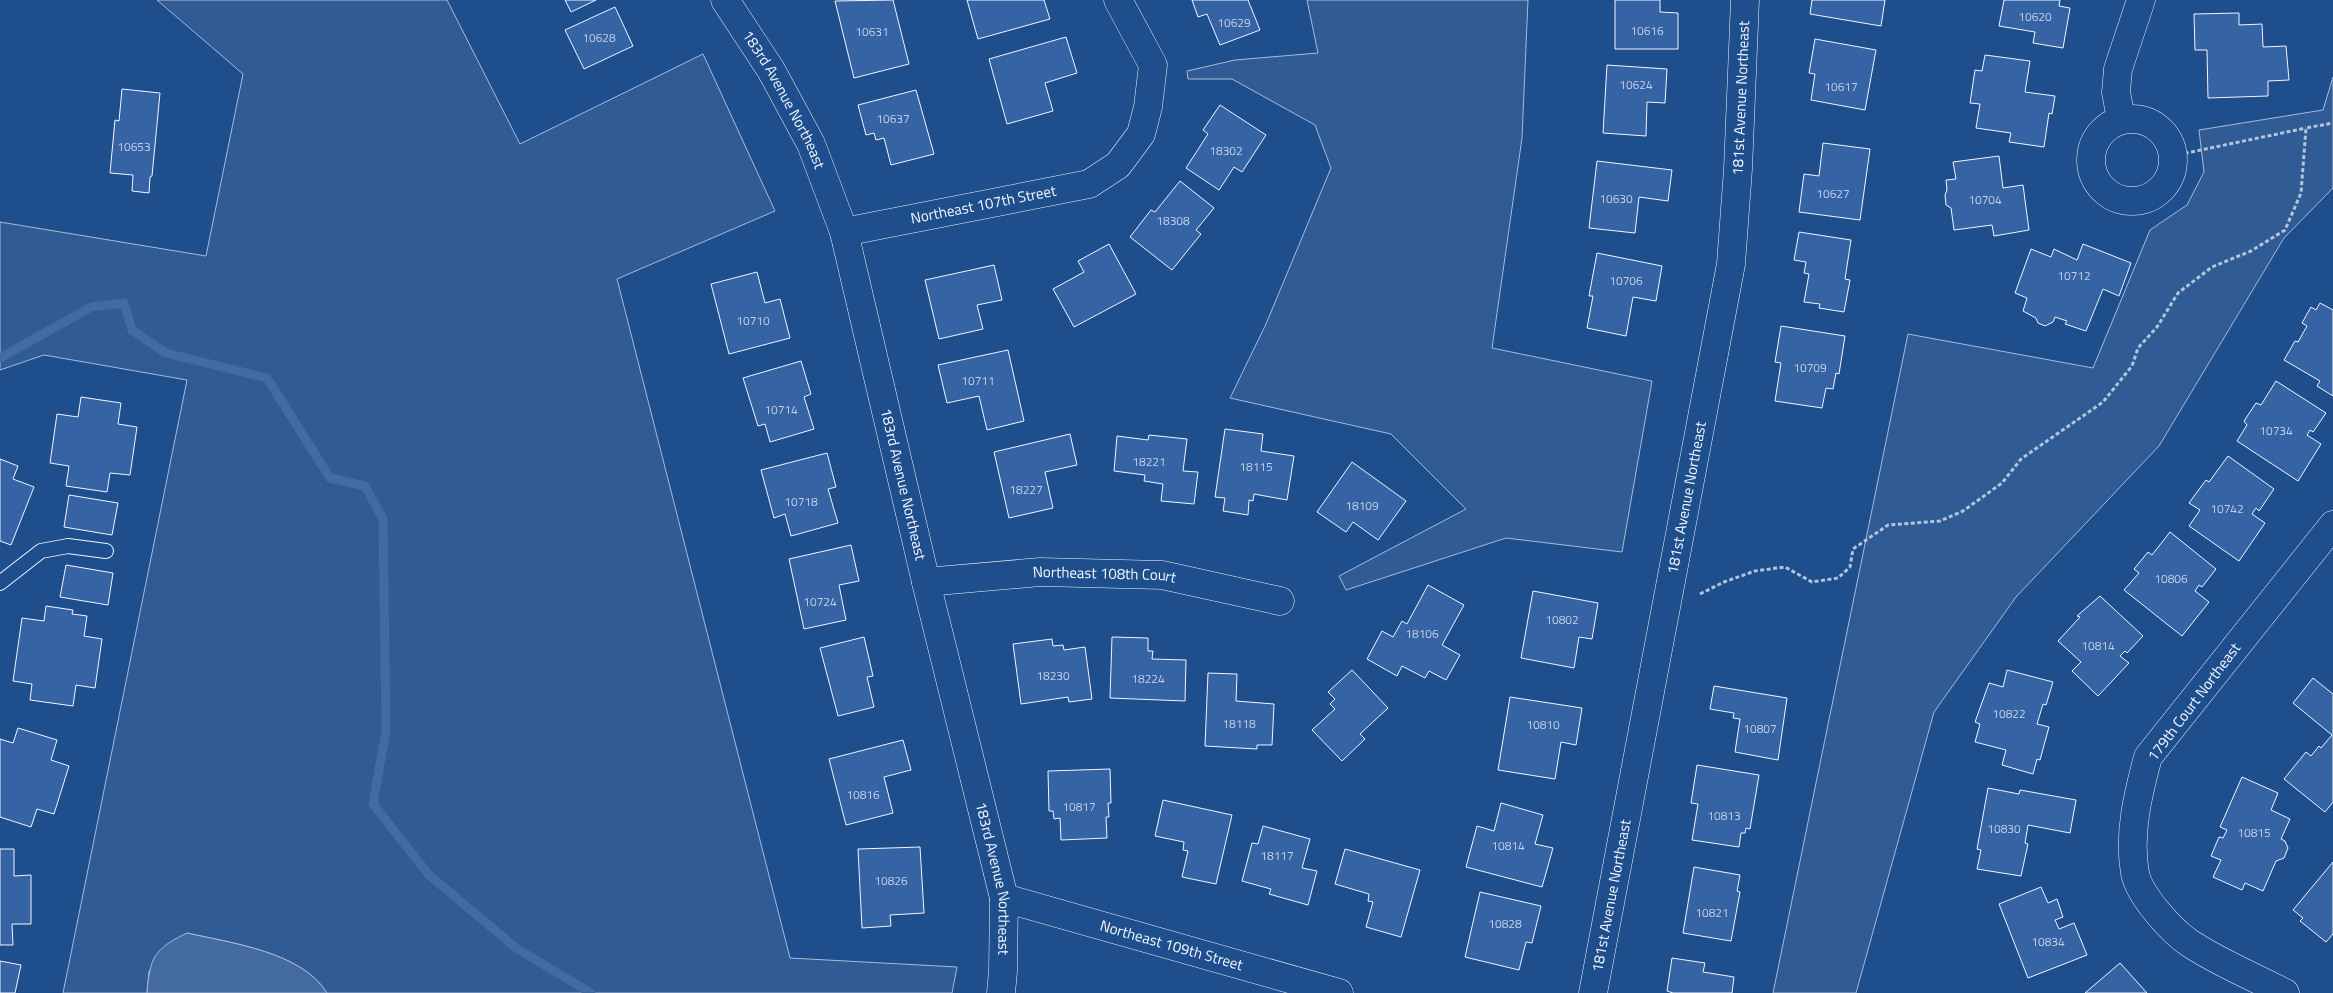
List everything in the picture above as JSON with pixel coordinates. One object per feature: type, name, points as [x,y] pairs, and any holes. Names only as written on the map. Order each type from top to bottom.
[{"type":"street","name":"183rd Avenue Northeast","points":[[725,0],[771,70],[811,144],[844,232],[926,582],[1004,898],[1001,993]]},
{"type":"street","name":"Northeast 107th Street","points":[[844,232],[1089,184],[1118,166],[1141,134],[1148,107],[1152,66],[1118,0]]},
{"type":"street","name":"181st Avenue Northeast","points":[[1593,993],[1732,264],[1745,0]]},
{"type":"street","points":[[2121,120],[2116,92],[2118,69],[2141,0]]},
{"type":"street","points":[[2134,118],[2147,121],[2158,128],[2167,137],[2172,156],[2173,162],[2170,174],[2164,186],[2142,200],[2130,201],[2117,198],[2106,192],[2097,182],[2092,170],[2090,157],[2093,145],[2109,125],[2121,120],[2134,118]]},
{"type":"street","name":"179th Court Northeast","points":[[2285,993],[2189,943],[2151,906],[2135,874],[2134,832],[2136,800],[2148,757],[2333,525]]},
{"type":"street","name":"Northeast 108th Court","points":[[926,582],[1040,572],[1162,575],[1280,601]]},
{"type":"street","name":"Northeast 109th Street","points":[[1004,898],[1339,993]]},
{"type":"lane","points":[[0,582],[41,550],[68,546],[106,551]]},
{"type":"path","points":[[2172,156],[2333,123]]},
{"type":"path","points":[[1700,594],[1724,582],[1755,571],[1784,567],[1812,582],[1838,578],[1850,567],[1853,549],[1888,525],[1940,521],[1964,511],[2002,484],[2021,459],[2103,402],[2132,366],[2138,348],[2157,327],[2178,293],[2212,268],[2251,251],[2285,230],[2301,193],[2306,128]]},
{"type":"shaded area","points":[[157,0],[447,0],[520,144],[703,54],[775,211],[617,279],[790,958],[957,967],[952,993],[327,993],[316,979],[301,968],[283,959],[264,951],[187,933],[149,971],[147,993],[63,993],[187,380],[44,355],[0,370],[0,222],[206,256],[243,74]]},
{"type":"shaded area","points":[[1307,0],[1528,0],[1522,138],[1492,348],[1652,381],[1622,552],[1506,538],[1346,590],[1339,576],[1466,509],[1391,434],[1230,398],[1266,324],[1331,168],[1315,125],[1232,79],[1188,79],[1187,71],[1235,60],[1318,53]]},
{"type":"shaded area","points":[[2333,77],[2333,188],[2284,238],[2159,446],[2016,597],[1934,712],[1856,993],[1773,993],[1908,334],[2093,368],[2150,230],[2187,205],[2204,172],[2199,130],[2323,110]]},
{"type":"shaded area","points":[[187,933],[264,951],[283,959],[301,968],[316,979],[327,993],[147,993],[152,962],[156,956],[167,944]]},
{"type":"building","points":[[565,0],[596,0],[571,12]]},
{"type":"building","points":[[893,0],[909,64],[854,78],[835,1]]},
{"type":"building","points":[[967,0],[1044,0],[1050,19],[978,39]]},
{"type":"building","points":[[1192,0],[1248,0],[1260,30],[1220,45],[1207,14],[1198,17]]},
{"type":"building","points":[[1615,0],[1660,0],[1660,12],[1678,13],[1678,49],[1615,49]]},
{"type":"building","points":[[1812,0],[1885,0],[1881,26],[1810,14]]},
{"type":"building","points":[[2004,0],[2060,0],[2059,6],[2070,8],[2063,48],[2033,43],[2035,32],[1999,26]]},
{"type":"building","points":[[615,7],[633,46],[584,69],[565,30]]},
{"type":"building","points":[[2239,13],[2239,25],[2262,24],[2263,47],[2286,46],[2289,80],[2268,81],[2268,96],[2208,98],[2207,50],[2195,50],[2194,14]]},
{"type":"building","points":[[1066,37],[1077,73],[1045,83],[1053,111],[1007,124],[989,59]]},
{"type":"building","points":[[1815,39],[1876,50],[1865,110],[1811,100],[1815,74],[1809,73]]},
{"type":"building","points":[[1985,55],[2030,61],[2025,92],[2055,96],[2052,114],[2049,113],[2044,147],[2009,142],[2011,133],[1976,128],[1980,104],[1970,103],[1975,70],[1982,71]]},
{"type":"building","points":[[1607,65],[1667,69],[1665,103],[1647,102],[1646,136],[1603,133]]},
{"type":"building","points":[[122,89],[160,93],[149,193],[132,191],[133,175],[110,173],[115,120],[119,121]]},
{"type":"building","points":[[916,90],[934,154],[891,165],[884,138],[876,140],[874,133],[866,135],[858,105]]},
{"type":"building","points":[[1220,105],[1266,135],[1242,172],[1234,167],[1219,190],[1186,168],[1208,134],[1203,130]]},
{"type":"building","points":[[1823,143],[1870,149],[1860,220],[1799,212],[1804,174],[1819,176]]},
{"type":"building","points":[[1999,156],[2003,188],[2023,185],[2029,230],[1994,236],[1992,225],[1954,230],[1951,208],[1946,205],[1945,195],[1947,190],[1946,180],[1956,179],[1953,162]]},
{"type":"building","points":[[1597,161],[1672,170],[1668,201],[1639,197],[1635,233],[1589,228]]},
{"type":"building","points":[[1180,181],[1214,208],[1196,230],[1201,234],[1172,270],[1130,237],[1151,210],[1155,212]]},
{"type":"building","points":[[1799,232],[1851,240],[1845,279],[1850,280],[1844,312],[1819,308],[1820,304],[1804,302],[1809,274],[1804,273],[1806,262],[1794,260]]},
{"type":"building","points":[[1109,244],[1136,294],[1074,327],[1053,289],[1084,272],[1078,261]]},
{"type":"building","points":[[2083,244],[2131,263],[2119,296],[2103,289],[2086,331],[2065,324],[2067,321],[2055,317],[2053,322],[2045,326],[2038,323],[2036,318],[2023,311],[2027,298],[2015,293],[2031,249],[2051,257],[2054,249],[2077,260]]},
{"type":"building","points":[[1597,253],[1662,266],[1656,301],[1633,297],[1626,336],[1587,328],[1593,296],[1589,296]]},
{"type":"building","points":[[994,265],[1002,300],[977,305],[983,329],[939,339],[925,280]]},
{"type":"building","points":[[757,272],[765,303],[780,299],[790,338],[729,354],[711,284]]},
{"type":"building","points":[[2320,303],[2333,310],[2333,396],[2317,386],[2320,381],[2284,360],[2295,341],[2298,342],[2307,326],[2302,323],[2311,307],[2316,310]]},
{"type":"building","points":[[1781,326],[1845,336],[1839,374],[1836,373],[1833,389],[1826,388],[1822,408],[1775,401],[1781,363],[1775,362]]},
{"type":"building","points":[[1008,350],[1024,421],[987,430],[979,396],[947,403],[938,365]]},
{"type":"building","points":[[801,361],[811,394],[804,397],[814,429],[770,442],[765,424],[758,426],[743,378]]},
{"type":"building","points":[[2276,381],[2326,413],[2313,432],[2310,430],[2307,435],[2321,444],[2298,481],[2237,441],[2247,425],[2244,421],[2256,403],[2261,405]]},
{"type":"building","points":[[81,397],[121,403],[118,424],[137,427],[130,475],[110,473],[107,492],[66,486],[69,466],[50,463],[57,414],[78,417]]},
{"type":"building","points":[[1225,429],[1263,434],[1261,451],[1294,456],[1287,500],[1254,494],[1253,501],[1249,500],[1248,515],[1223,511],[1225,498],[1215,497]]},
{"type":"building","points":[[1070,434],[1077,465],[1045,472],[1053,508],[1009,518],[994,452]]},
{"type":"building","points":[[1149,435],[1187,439],[1183,471],[1198,472],[1194,504],[1161,501],[1163,484],[1144,481],[1145,475],[1114,471],[1117,436],[1148,440]]},
{"type":"building","points":[[827,453],[836,487],[828,489],[838,523],[791,536],[785,514],[774,518],[761,470]]},
{"type":"building","points":[[2228,456],[2274,489],[2259,511],[2256,508],[2252,514],[2265,523],[2239,561],[2189,526],[2200,510],[2189,503],[2206,480],[2209,482]]},
{"type":"building","points":[[0,459],[18,466],[13,479],[34,487],[11,545],[0,541]]},
{"type":"building","points":[[1352,462],[1406,501],[1378,540],[1353,522],[1346,532],[1317,512]]},
{"type":"building","points":[[69,495],[118,503],[112,535],[64,527]]},
{"type":"building","points":[[2170,532],[2216,569],[2202,587],[2199,585],[2195,591],[2209,602],[2182,636],[2124,590],[2139,573],[2134,569],[2148,552],[2152,555]]},
{"type":"building","points":[[851,545],[859,581],[839,585],[846,620],[804,629],[789,559]]},
{"type":"building","points":[[66,565],[113,573],[108,605],[60,597]]},
{"type":"building","points":[[1428,585],[1464,605],[1442,645],[1460,655],[1446,680],[1429,671],[1425,678],[1402,666],[1397,676],[1367,659],[1382,631],[1393,637],[1402,621],[1407,624]]},
{"type":"building","points":[[1533,591],[1598,603],[1592,639],[1579,637],[1574,668],[1521,658]]},
{"type":"building","points":[[2100,596],[2143,636],[2127,653],[2125,651],[2120,656],[2129,663],[2098,696],[2072,671],[2081,662],[2058,641],[2080,617],[2077,616]]},
{"type":"building","points":[[46,606],[73,610],[72,614],[87,616],[84,636],[102,639],[95,688],[76,685],[73,706],[30,700],[32,684],[13,681],[22,618],[44,621]]},
{"type":"building","points":[[864,637],[873,676],[867,677],[874,707],[838,716],[820,648]]},
{"type":"building","points":[[1112,637],[1148,638],[1148,651],[1153,651],[1152,659],[1186,660],[1185,701],[1110,698]]},
{"type":"building","points":[[1052,639],[1053,646],[1063,645],[1064,650],[1085,647],[1092,699],[1069,702],[1068,697],[1021,704],[1013,644]]},
{"type":"building","points":[[1352,670],[1388,708],[1360,734],[1365,739],[1342,761],[1312,730],[1335,709],[1330,704],[1335,699],[1328,692]]},
{"type":"building","points":[[2007,670],[2053,682],[2046,705],[2043,704],[2037,724],[2049,727],[2040,760],[2037,759],[2033,774],[2002,765],[2006,750],[1975,742],[1980,724],[1975,722],[1989,683],[2003,687]]},
{"type":"building","points":[[1208,673],[1237,674],[1236,701],[1274,704],[1272,745],[1257,745],[1257,749],[1205,746]]},
{"type":"building","points":[[2313,678],[2333,694],[2333,802],[2325,812],[2284,779],[2306,752],[2311,756],[2332,735],[2293,703]]},
{"type":"building","points":[[1714,686],[1787,698],[1778,760],[1735,752],[1740,719],[1733,718],[1734,713],[1710,709]]},
{"type":"building","points":[[1510,697],[1582,708],[1576,745],[1561,742],[1555,779],[1498,770]]},
{"type":"building","points":[[18,728],[57,740],[51,760],[69,766],[54,814],[37,809],[31,827],[0,817],[0,739],[13,743]]},
{"type":"building","points":[[903,740],[911,770],[884,777],[893,813],[846,825],[829,759]]},
{"type":"building","points":[[1697,765],[1759,775],[1750,829],[1746,828],[1745,833],[1741,833],[1739,847],[1692,840],[1698,804],[1691,803]]},
{"type":"building","points":[[1110,769],[1111,803],[1108,803],[1109,817],[1106,817],[1107,838],[1061,840],[1060,818],[1054,819],[1053,811],[1049,811],[1048,771]]},
{"type":"building","points":[[2242,777],[2278,793],[2271,810],[2290,819],[2281,839],[2285,841],[2288,848],[2284,858],[2276,861],[2263,891],[2245,883],[2242,890],[2213,877],[2221,860],[2211,856],[2219,837],[2223,838],[2227,830],[2220,827]]},
{"type":"building","points":[[1988,788],[2019,794],[2020,790],[2076,800],[2070,833],[2028,825],[2025,843],[2028,844],[2021,876],[1977,869],[1981,850],[1977,849]]},
{"type":"building","points":[[1163,800],[1232,815],[1216,884],[1182,877],[1188,851],[1183,850],[1184,842],[1155,836]]},
{"type":"building","points":[[1501,803],[1543,815],[1535,844],[1553,848],[1542,887],[1466,867],[1477,826],[1494,831]]},
{"type":"building","points":[[1263,826],[1310,839],[1302,868],[1317,871],[1308,905],[1269,894],[1271,889],[1242,881],[1252,843],[1258,844]]},
{"type":"building","points":[[920,847],[924,913],[890,915],[891,926],[862,928],[858,849]]},
{"type":"building","points":[[0,849],[14,849],[14,876],[31,875],[31,924],[12,924],[13,945],[0,945]]},
{"type":"building","points":[[1345,849],[1420,870],[1401,937],[1366,927],[1373,902],[1368,901],[1369,894],[1335,884]]},
{"type":"building","points":[[2333,862],[2333,934],[2326,942],[2300,921],[2303,918],[2293,910]]},
{"type":"building","points":[[1694,867],[1740,875],[1737,891],[1740,892],[1731,941],[1683,933]]},
{"type":"building","points":[[2041,887],[2048,903],[2057,899],[2063,917],[2055,920],[2059,929],[2074,923],[2087,955],[2028,978],[1999,904]]},
{"type":"building","points":[[1480,892],[1541,906],[1532,943],[1526,942],[1519,970],[1465,957]]},
{"type":"building","points":[[1672,958],[1705,963],[1703,972],[1734,977],[1732,993],[1673,993],[1667,991]]},
{"type":"building","points":[[0,961],[21,965],[15,993],[0,993]]},
{"type":"building","points":[[2120,963],[2147,993],[2085,993]]},
{"type":"waterway","points":[[0,358],[91,307],[124,303],[132,330],[166,353],[267,378],[330,478],[365,486],[383,519],[386,730],[373,804],[429,875],[516,948],[591,993]]}]
